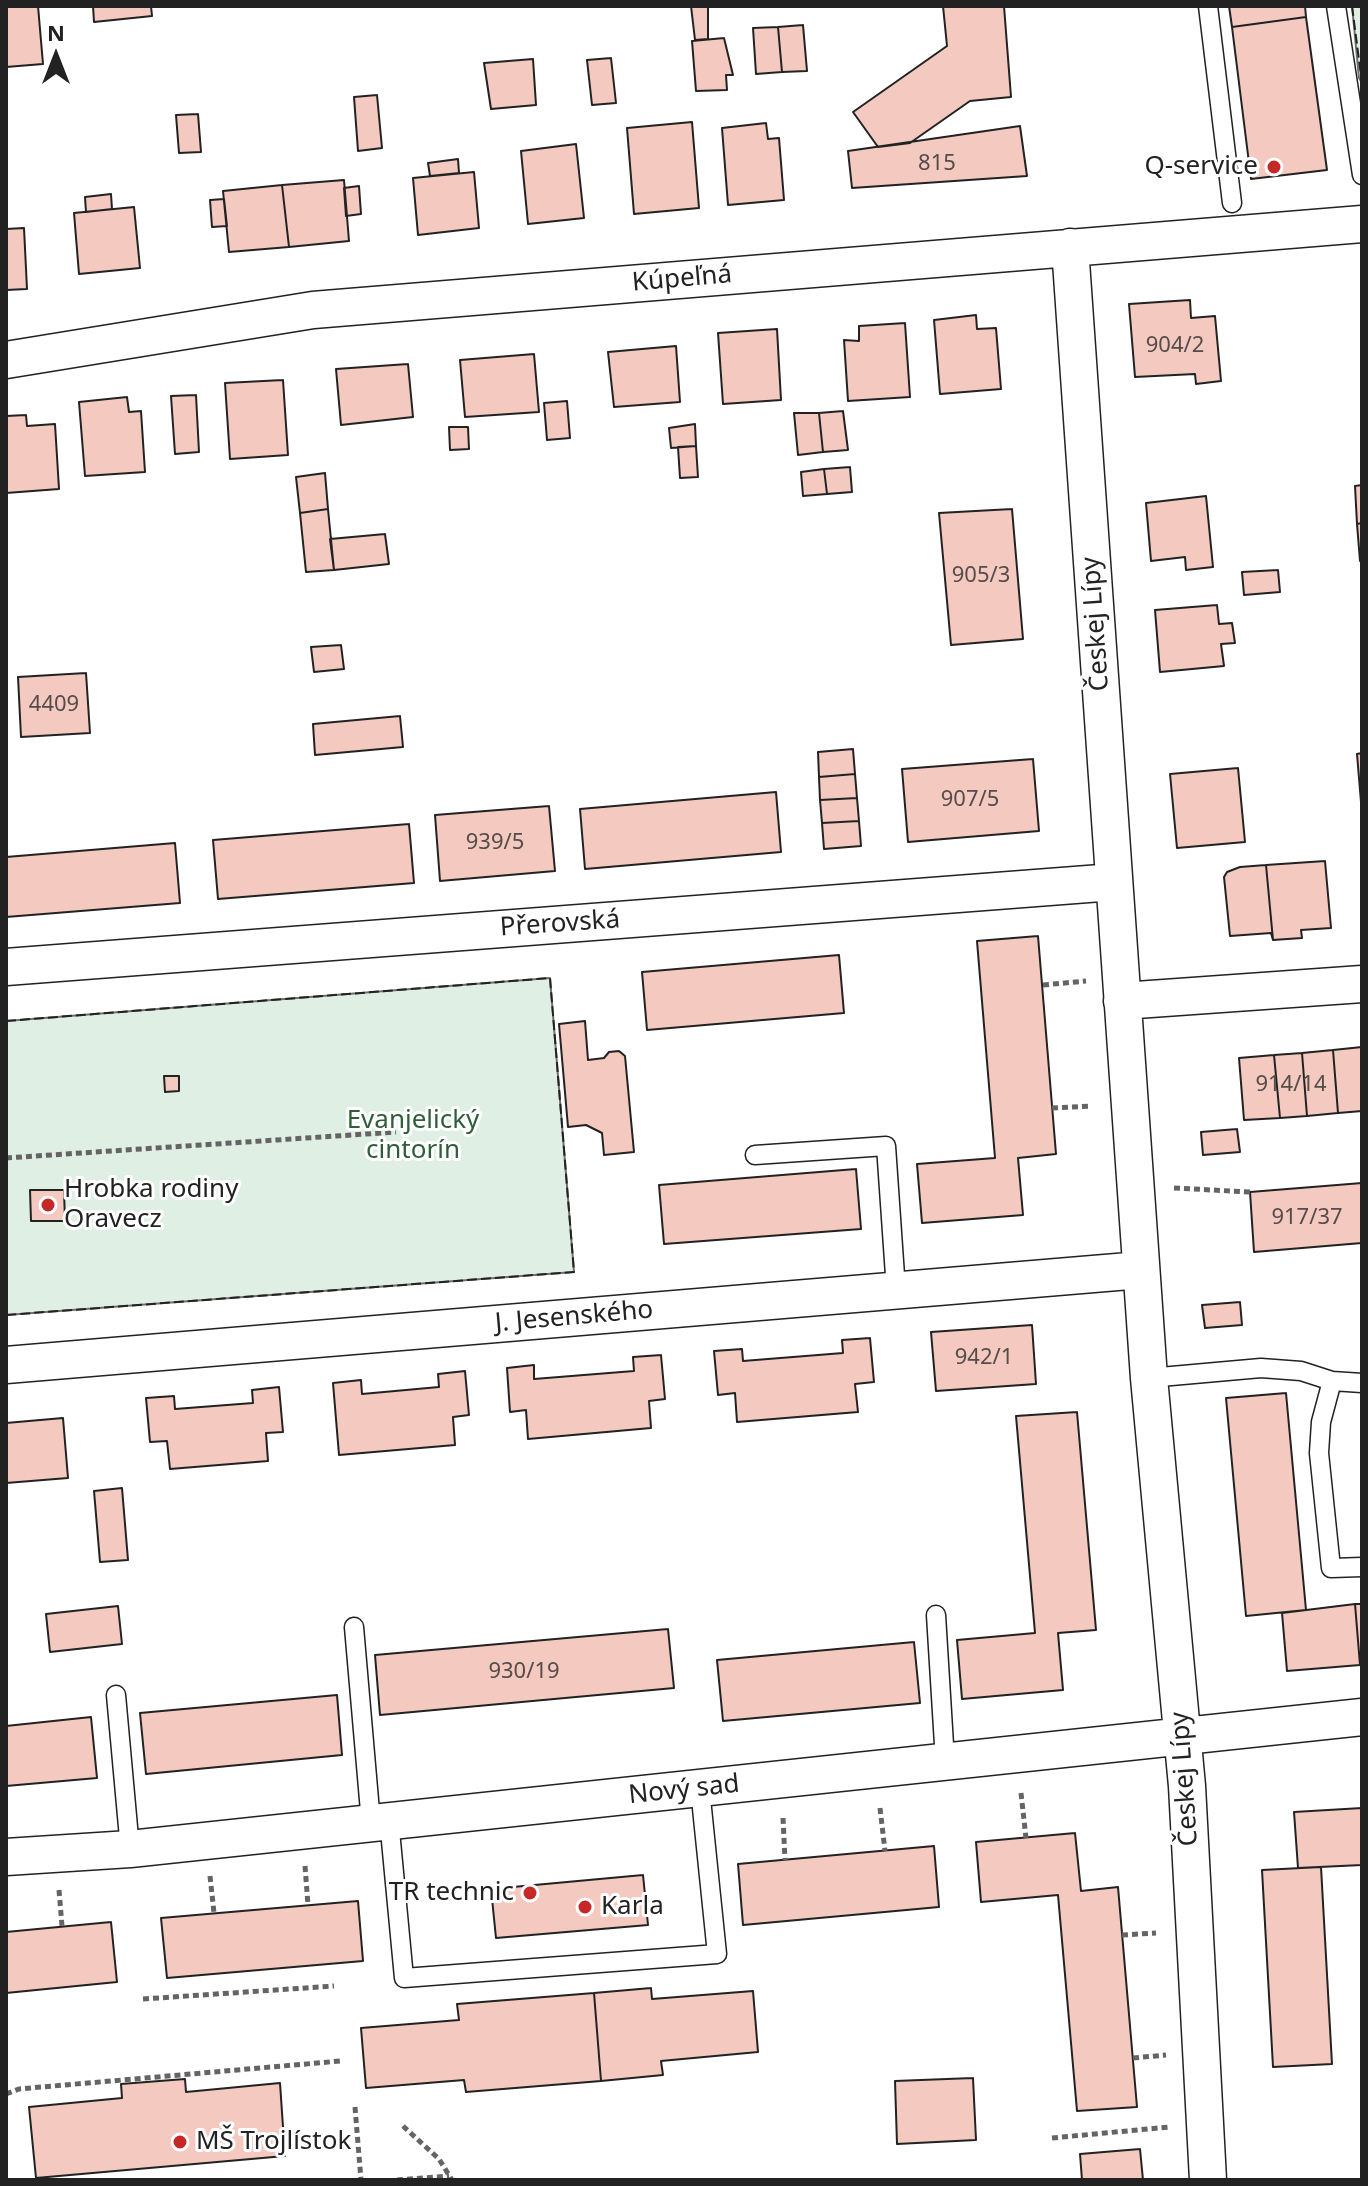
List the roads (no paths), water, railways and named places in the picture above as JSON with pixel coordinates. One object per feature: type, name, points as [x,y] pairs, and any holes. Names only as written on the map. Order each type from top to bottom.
[{"type":"street","name":"Kúpeľná","points":[[6,360],[313,310],[1362,224]]},
{"type":"street","name":"Českej Lípy","points":[[1070,247],[1149,1378],[1183,1735],[1208,2180]]},
{"type":"street","name":"Přerovská","points":[[6,967],[1114,882]]},
{"type":"street","points":[[1122,1001],[1362,984]]},
{"type":"street","name":"J. Jesenského","points":[[6,1365],[1141,1270]]},
{"type":"street","name":"Nový sad","points":[[6,1857],[130,1849],[1362,1717]]},
{"type":"lane","points":[[1208,6],[1232,203]]},
{"type":"lane","points":[[1336,6],[1362,175]]},
{"type":"lane","points":[[755,1155],[886,1146],[896,1290]]},
{"type":"lane","points":[[1149,1378],[1261,1368],[1301,1371],[1332,1381],[1362,1383]]},
{"type":"lane","points":[[1332,1381],[1321,1422],[1319,1453],[1331,1568],[1362,1567]]},
{"type":"lane","points":[[936,1615],[945,1761]]},
{"type":"lane","points":[[354,1627],[404,1978],[717,1954],[700,1789]]},
{"type":"lane","points":[[116,1695],[130,1849]]},
{"type":"place","name":"Q-service","points":[[1274,167]]},
{"type":"place","name":"Hrobka rodiny Oravecz","points":[[48,1205]]},
{"type":"place","name":"TR technic","points":[[530,1893]]},
{"type":"place","name":"Karla","points":[[585,1907]]},
{"type":"place","name":"MŠ Trojlístok","points":[[180,2142]]},
{"type":"park label","name":"Evanjelický cintorín","points":[[413,1136]]}]
